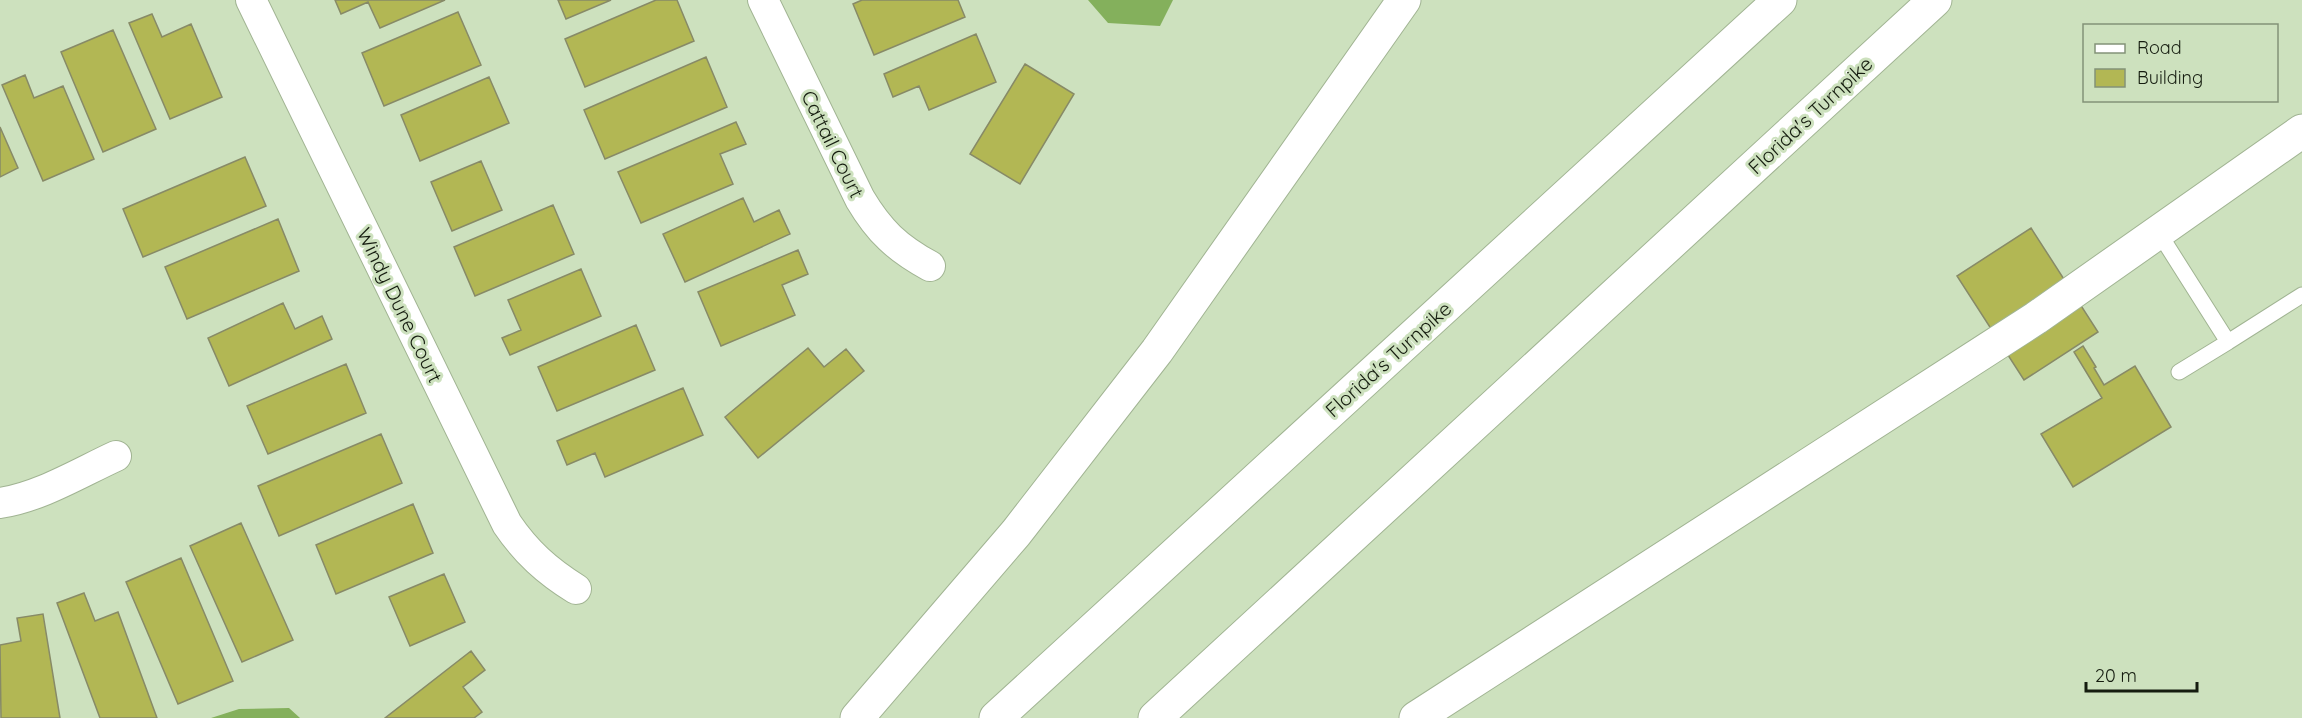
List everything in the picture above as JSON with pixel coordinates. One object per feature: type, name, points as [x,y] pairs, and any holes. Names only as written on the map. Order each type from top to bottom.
[{"type":"highway","points":[[857,718],[1016,533],[1157,351],[1404,0]]},
{"type":"highway","name":"Florida's Turnpike","points":[[996,718],[1780,0]]},
{"type":"highway","name":"Florida's Turnpike","points":[[1155,718],[1935,0]]},
{"type":"highway","points":[[1416,718],[2036,318],[2302,131]]},
{"type":"street","name":"Windy Dune Court","points":[[250,0],[507,524],[521,546],[538,563],[576,589]]},
{"type":"street","name":"Cattail Court","points":[[763,0],[860,199],[873,221],[891,241],[930,266]]},
{"type":"street","points":[[0,503],[16,501],[37,493],[116,456]]},
{"type":"lane","points":[[2159,233],[2228,342]]},
{"type":"lane","points":[[2178,372],[2302,295]]},
{"type":"shaded area","points":[[1088,0],[1173,0],[1160,26],[1108,23]]},
{"type":"shaded area","points":[[289,708],[300,718],[211,718],[239,709]]},
{"type":"building","points":[[335,0],[445,0],[380,28],[368,2],[341,14]]},
{"type":"building","points":[[558,0],[611,0],[566,19]]},
{"type":"building","points":[[656,0],[677,0],[694,41],[585,87],[565,39]]},
{"type":"building","points":[[862,0],[958,0],[965,17],[874,55],[853,4]]},
{"type":"building","points":[[458,12],[481,65],[384,106],[362,53]]},
{"type":"building","points":[[152,14],[162,37],[191,24],[222,97],[170,119],[129,23]]},
{"type":"building","points":[[113,30],[156,129],[103,152],[61,52]]},
{"type":"building","points":[[976,34],[996,82],[929,110],[919,86],[893,97],[884,74]]},
{"type":"building","points":[[706,57],[727,107],[605,159],[584,110]]},
{"type":"building","points":[[1025,64],[1074,94],[1020,184],[970,154]]},
{"type":"building","points":[[25,75],[34,98],[63,86],[94,159],[43,181],[2,85]]},
{"type":"building","points":[[489,77],[509,123],[420,161],[401,115]]},
{"type":"building","points":[[736,122],[746,144],[720,154],[733,184],[641,223],[618,172]]},
{"type":"building","points":[[0,127],[18,168],[0,177]]},
{"type":"building","points":[[245,157],[266,206],[143,257],[123,209]]},
{"type":"building","points":[[481,161],[502,210],[452,231],[431,182]]},
{"type":"building","points":[[743,198],[754,222],[779,210],[790,234],[685,282],[663,234]]},
{"type":"building","points":[[553,205],[574,254],[475,296],[454,247]]},
{"type":"building","points":[[278,219],[299,271],[187,319],[165,267]]},
{"type":"building","points":[[2031,228],[2098,332],[2024,380],[1957,276]]},
{"type":"building","points":[[798,250],[808,274],[782,285],[795,315],[721,346],[698,292]]},
{"type":"building","points":[[581,269],[601,316],[510,355],[502,338],[521,330],[508,300]]},
{"type":"building","points":[[283,303],[295,329],[322,316],[332,339],[229,386],[208,338]]},
{"type":"building","points":[[636,325],[655,370],[557,411],[538,367]]},
{"type":"building","points":[[2083,346],[2104,385],[2135,366],[2171,427],[2073,487],[2041,434],[2102,398],[2074,352]]},
{"type":"building","points":[[808,348],[824,367],[846,349],[864,371],[758,458],[725,417]]},
{"type":"building","points":[[346,364],[366,413],[268,454],[247,406]]},
{"type":"building","points":[[683,388],[703,435],[605,477],[595,453],[567,465],[557,441]]},
{"type":"building","points":[[381,434],[402,483],[279,536],[258,486]]},
{"type":"building","points":[[413,504],[433,553],[336,594],[316,545]]},
{"type":"building","points":[[241,523],[293,640],[242,662],[190,546]]},
{"type":"building","points":[[181,558],[233,681],[178,704],[126,582]]},
{"type":"building","points":[[444,574],[465,622],[410,646],[389,597]]},
{"type":"building","points":[[84,593],[95,621],[118,612],[157,718],[100,718],[57,603]]},
{"type":"building","points":[[43,614],[60,718],[1,718],[0,645],[21,641],[17,618]]},
{"type":"building","points":[[471,651],[485,670],[463,687],[482,712],[474,718],[385,718]]}]
